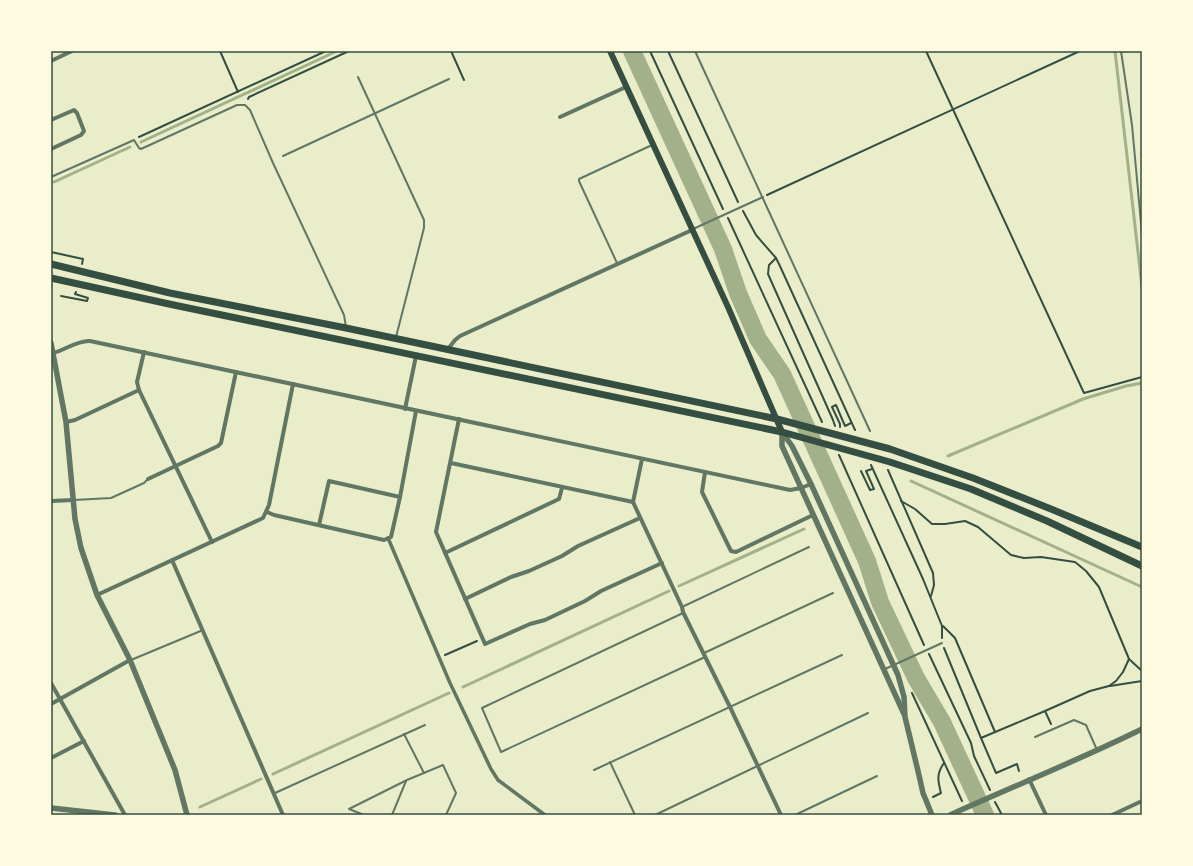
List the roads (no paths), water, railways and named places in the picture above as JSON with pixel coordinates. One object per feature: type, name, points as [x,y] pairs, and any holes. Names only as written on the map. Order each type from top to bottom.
[{"type":"highway","points":[[51,264],[170,293],[346,328],[777,420],[821,431],[890,449],[973,478],[1051,509],[1142,548]]},
{"type":"highway","points":[[51,278],[795,435],[890,462],[971,489],[1047,521],[1142,566]]},
{"type":"main road","points":[[610,51],[782,432]]},
{"type":"street","points":[[51,61],[72,51]]},
{"type":"street","points":[[560,117],[626,87]]},
{"type":"street","points":[[51,120],[74,110],[77,113],[84,131],[81,135],[51,149]]},
{"type":"street","points":[[448,350],[460,336],[692,230]]},
{"type":"street","points":[[53,353],[86,341],[144,352],[790,490],[811,484]]},
{"type":"street","points":[[51,343],[66,422],[74,519],[81,548],[97,595],[130,660],[175,770],[187,815]]},
{"type":"street","points":[[144,352],[137,382],[139,390],[212,542]]},
{"type":"street","points":[[405,408],[416,356]]},
{"type":"street","points":[[148,479],[218,446],[220,443],[236,372]]},
{"type":"street","points":[[97,595],[263,518],[267,512],[293,384]]},
{"type":"street","points":[[66,422],[75,420],[139,390]]},
{"type":"street","points":[[267,512],[274,515],[384,540],[391,537],[416,410]]},
{"type":"street","points":[[460,420],[436,532],[485,644],[530,624],[545,620],[585,601],[601,591],[662,563]]},
{"type":"street","points":[[782,432],[792,446],[811,484],[898,675],[904,697],[906,718],[923,793],[932,815]]},
{"type":"street","points":[[782,432],[782,446],[906,718]]},
{"type":"street","points":[[642,459],[633,502],[683,612],[730,706],[781,815]]},
{"type":"street","points":[[451,463],[633,502]]},
{"type":"street","points":[[706,472],[702,492],[731,551],[736,552],[813,515]]},
{"type":"street","points":[[319,525],[329,480],[400,497]]},
{"type":"street","points":[[445,553],[559,499],[562,488]]},
{"type":"street","points":[[51,501],[73,500]]},
{"type":"street","points":[[465,598],[562,556],[578,546],[640,518]]},
{"type":"street","points":[[388,538],[450,683],[491,770],[498,780],[545,815]]},
{"type":"street","points":[[172,560],[283,815]]},
{"type":"street","points":[[51,704],[130,660]]},
{"type":"street","points":[[51,683],[125,815]]},
{"type":"street","points":[[950,815],[1142,730]]},
{"type":"street","points":[[51,758],[84,742]]},
{"type":"street","points":[[1029,779],[1046,815]]},
{"type":"street","points":[[1112,815],[1142,801]]},
{"type":"street","points":[[51,808],[115,815]]},
{"type":"lane","points":[[695,51],[870,431]]},
{"type":"lane","points":[[1121,51],[1132,125],[1142,234]]},
{"type":"lane","points":[[358,77],[424,220],[424,228],[395,339]]},
{"type":"lane","points":[[283,156],[449,79]]},
{"type":"lane","points":[[51,177],[134,140],[141,150],[237,105],[245,105],[250,110],[344,315],[346,328]]},
{"type":"lane","points":[[618,264],[579,179],[653,145]]},
{"type":"lane","points":[[692,230],[763,197]]},
{"type":"lane","points":[[73,500],[111,498],[144,483],[148,479]]},
{"type":"lane","points":[[682,607],[809,547]]},
{"type":"lane","points":[[683,612],[482,708],[502,752],[833,593]]},
{"type":"lane","points":[[130,660],[203,630]]},
{"type":"lane","points":[[884,670],[942,643]]},
{"type":"lane","points":[[594,770],[842,655]]},
{"type":"lane","points":[[655,815],[868,713]]},
{"type":"lane","points":[[1036,737],[1074,720],[1086,725],[1097,751]]},
{"type":"lane","points":[[273,794],[425,724]]},
{"type":"lane","points":[[404,734],[424,773]]},
{"type":"lane","points":[[610,762],[635,815]]},
{"type":"lane","points":[[364,815],[349,809],[407,780],[442,765],[456,793],[446,815]]},
{"type":"lane","points":[[795,815],[877,776]]},
{"type":"lane","points":[[392,815],[407,780]]},
{"type":"waterway","points":[[141,142],[337,51]]},
{"type":"waterway","points":[[632,51],[723,249],[738,293],[758,339],[782,374],[867,561],[880,602],[916,678],[942,722],[985,815]]},
{"type":"waterway","points":[[1115,51],[1142,287]]},
{"type":"waterway","points":[[54,182],[130,147]]},
{"type":"waterway","points":[[948,456],[1083,399],[1126,386],[1142,383]]},
{"type":"waterway","points":[[911,481],[1142,587]]},
{"type":"waterway","points":[[679,586],[804,529]]},
{"type":"waterway","points":[[463,687],[669,591]]},
{"type":"waterway","points":[[273,774],[449,693]]},
{"type":"waterway","points":[[200,807],[261,779]]}]
